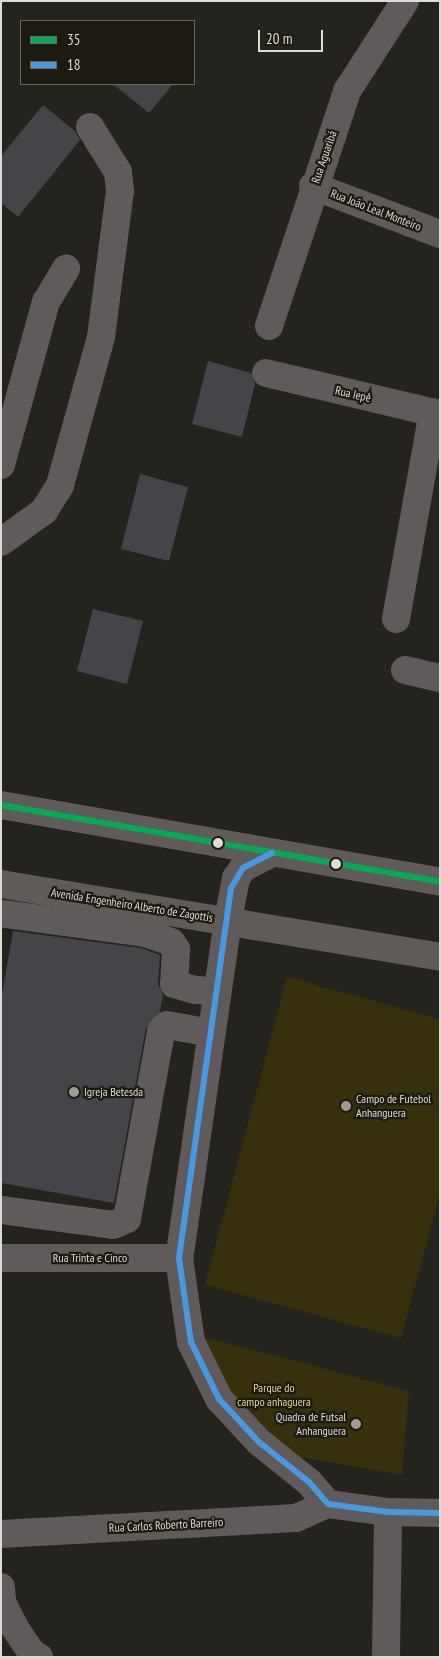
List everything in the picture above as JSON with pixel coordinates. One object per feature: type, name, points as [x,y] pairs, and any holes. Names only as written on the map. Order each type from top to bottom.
[{"type":"main road","points":[[1,805],[440,882]]},
{"type":"main road","points":[[228,920],[236,878],[243,868],[272,853]]},
{"type":"main road","name":"Avenida Engenheiro Alberto de Zagottis","points":[[1,884],[228,920],[440,958]]},
{"type":"street","name":"Rua Aguaribá","points":[[269,326],[313,186],[347,90],[405,1]]},
{"type":"street","points":[[1,542],[44,511],[60,485],[100,337],[120,191],[118,172],[90,127]]},
{"type":"street","name":"Rua João Leal Monteiro","points":[[313,186],[440,234]]},
{"type":"street","points":[[1,465],[46,302],[66,269]]},
{"type":"street","name":"Rua Iepê","points":[[266,373],[436,413]]},
{"type":"street","points":[[396,619],[436,413]]},
{"type":"street","points":[[405,670],[440,678]]},
{"type":"street","points":[[5,914],[145,933],[172,942],[176,949],[174,984],[195,990],[217,991]]},
{"type":"street","points":[[228,920],[179,1258],[191,1342],[219,1399],[259,1442],[308,1482],[328,1504],[388,1512],[440,1513]]},
{"type":"street","points":[[1,1210],[113,1225],[127,1218],[162,1032],[167,1025],[212,1033]]},
{"type":"street","name":"Rua Trinta e Cinco","points":[[1,1258],[179,1258]]},
{"type":"street","name":"Rua Carlos Roberto Barreiro","points":[[1,1534],[296,1518],[328,1504]]},
{"type":"street","points":[[386,1657],[388,1512]]},
{"type":"street","points":[[1,1587],[2,1602],[15,1628],[32,1653],[38,1657]]},
{"type":"green space","name":"Campo de Futebol Anhanguera","points":[[287,977],[440,1019],[440,1194],[401,1338],[205,1285]]},
{"type":"green space","name":"Parque do campo anhaguera","points":[[193,1334],[409,1391],[402,1475],[300,1457],[234,1407]]},
{"type":"building","points":[[114,85],[172,85],[149,113]]},
{"type":"building","points":[[43,105],[75,131],[80,140],[18,217],[1,203],[1,156]]},
{"type":"building","points":[[208,361],[251,373],[255,384],[242,437],[192,424]]},
{"type":"building","points":[[140,474],[188,487],[169,561],[121,549]]},
{"type":"building","points":[[93,609],[143,621],[127,684],[77,671]]},
{"type":"building","name":"Igreja Betesda","points":[[13,931],[141,948],[160,955],[158,984],[163,995],[160,1012],[146,1028],[114,1203],[1,1183],[1,1000]]},
{"type":"transit line","name":"35","points":[[1,805],[440,882]]},
{"type":"transit line","name":"18","points":[[272,853],[243,868],[231,888],[179,1258],[191,1342],[219,1399],[259,1442],[309,1482],[328,1504],[388,1512],[440,1513]]},
{"type":"place","name":"Igreja Betesda","points":[[74,1092]]},
{"type":"place","name":"Campo de Futebol Anhanguera","points":[[346,1106]]},
{"type":"place","name":"Quadra de Futsal Anhanguera","points":[[356,1424]]}]
